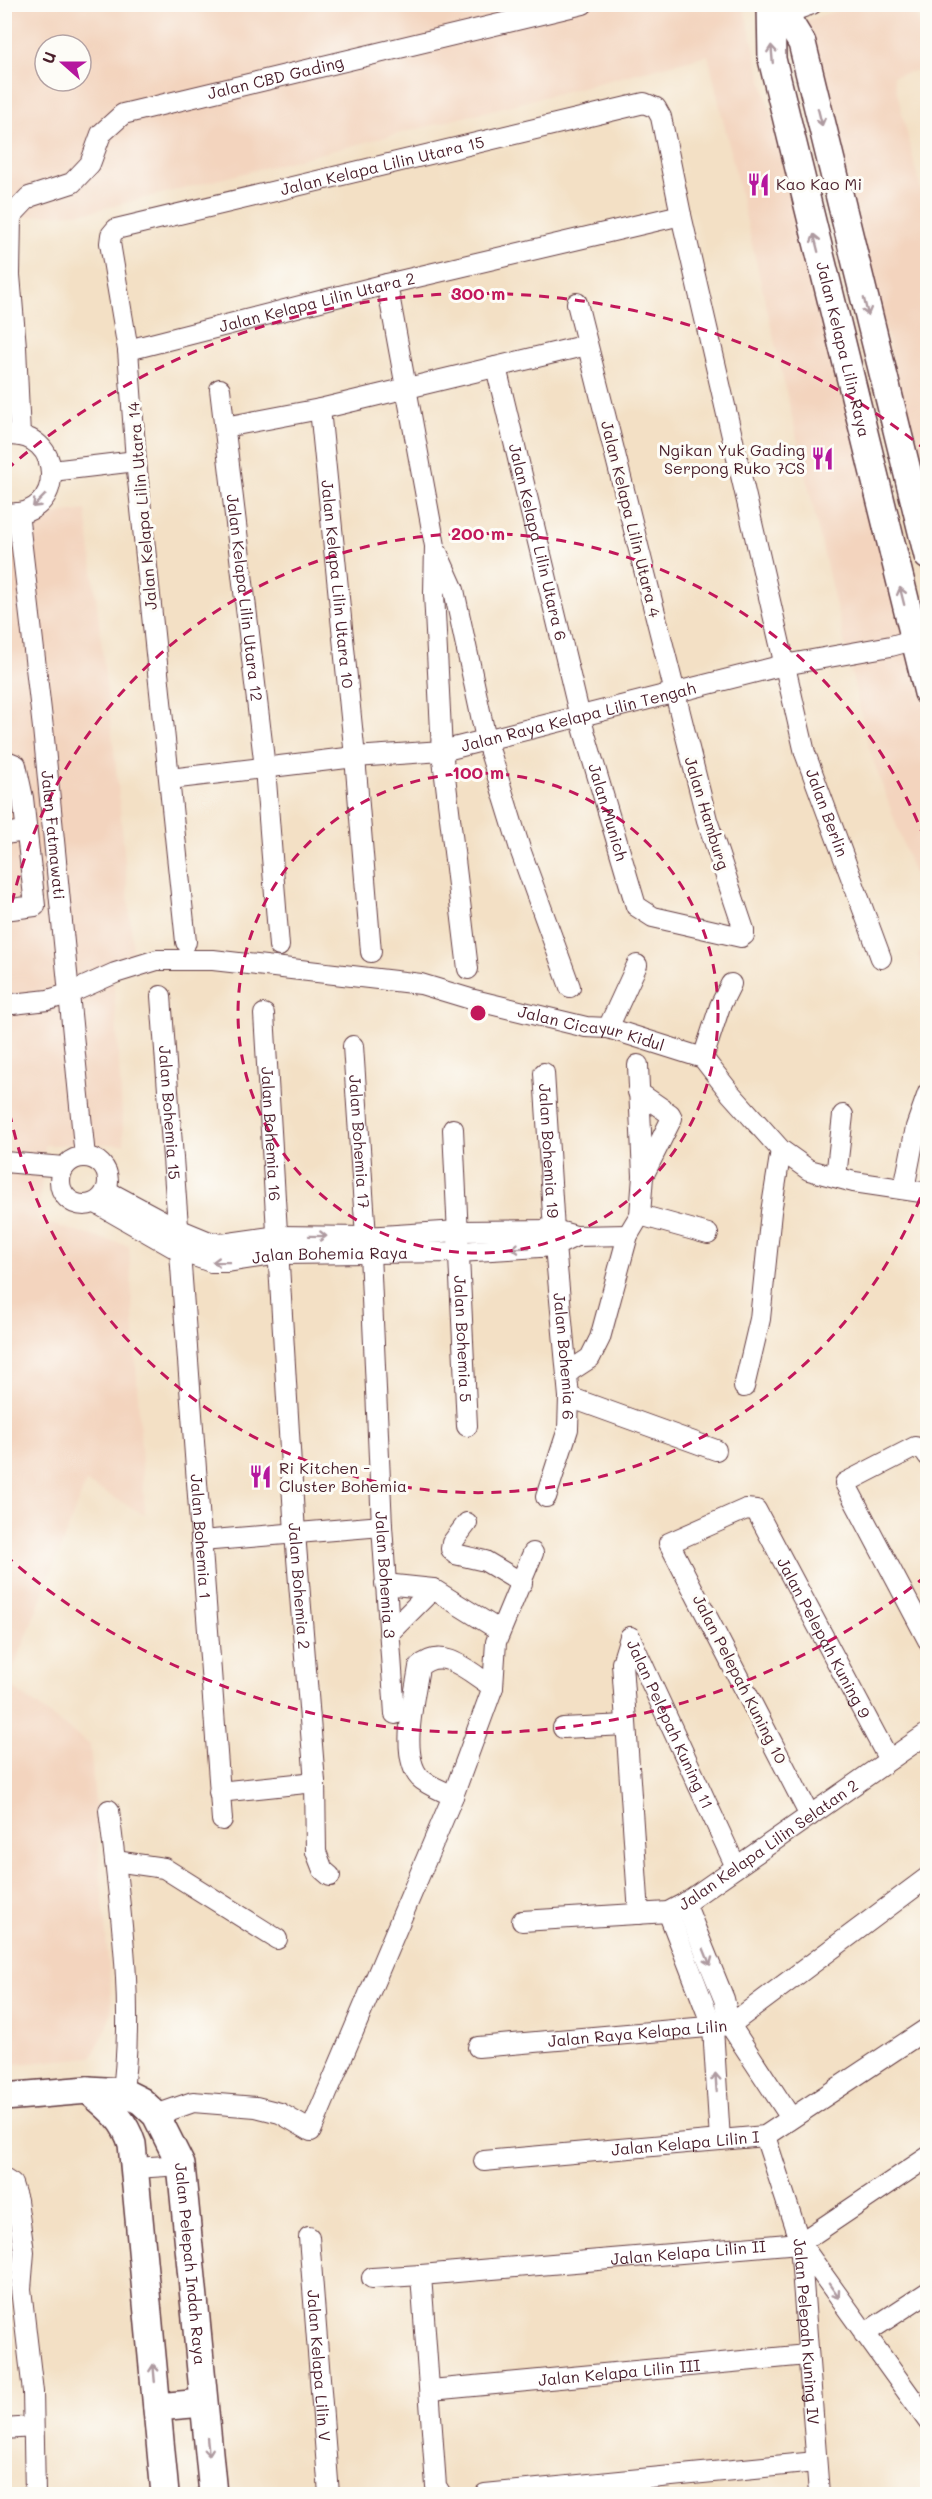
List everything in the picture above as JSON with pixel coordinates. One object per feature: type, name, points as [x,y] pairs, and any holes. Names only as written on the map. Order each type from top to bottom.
[{"type":"street","name":"Jalan CBD Gading","points":[[8,213],[29,197],[72,183],[90,164],[101,134],[123,114],[583,4]]},
{"type":"street","points":[[776,11],[812,4]]},
{"type":"street","name":"Jalan Kelapa Lilin Raya","points":[[776,11],[802,43],[927,556]]},
{"type":"street","name":"Jalan Kelapa Lilin Raya","points":[[776,11],[772,59],[927,693]]},
{"type":"street","name":"Jalan Kelapa Lilin Utara 15","points":[[111,235],[116,229],[644,103],[656,108],[661,117],[681,215]]},
{"type":"street","points":[[8,213],[16,347],[12,436],[32,440],[42,448],[49,459],[52,471],[48,490],[43,499],[36,506],[11,513]]},
{"type":"street","points":[[681,215],[784,665]]},
{"type":"street","name":"Jalan Kelapa Lilin Utara 2","points":[[128,350],[387,284],[681,215]]},
{"type":"street","name":"Jalan Kelapa Lilin Utara 14","points":[[111,235],[110,243],[128,350],[136,461],[186,942]]},
{"type":"street","points":[[387,284],[435,546],[434,593],[442,751],[468,969]]},
{"type":"street","name":"Jalan Kelapa Lilin Utara 4","points":[[577,303],[674,694]]},
{"type":"street","points":[[225,427],[320,409],[407,386],[587,345]]},
{"type":"street","name":"Jalan Kelapa Lilin Utara 6","points":[[496,367],[580,717]]},
{"type":"street","points":[[849,379],[881,368]]},
{"type":"street","name":"Jalan Kelapa Lilin Utara 12","points":[[220,388],[265,768],[279,946]]},
{"type":"street","name":"Jalan Kelapa Lilin Utara 10","points":[[320,409],[355,757],[371,952]]},
{"type":"street","points":[[52,471],[136,461]]},
{"type":"street","name":"Jalan Fatmawati","points":[[11,513],[49,795],[85,1157]]},
{"type":"street","points":[[435,546],[454,590],[486,739],[521,852],[570,987]]},
{"type":"street","name":"Jalan Raya Kelapa Lilin Tengah","points":[[170,779],[355,757],[442,751],[784,665],[913,640]]},
{"type":"street","name":"Jalan Berlin","points":[[784,665],[805,753],[880,958]]},
{"type":"street","name":"Jalan Hamburg","points":[[636,906],[653,917],[741,937],[744,935],[707,820],[674,694]]},
{"type":"street","name":"Jalan Munich","points":[[580,717],[636,906]]},
{"type":"street","points":[[4,760],[16,765],[23,798],[34,906],[4,910]]},
{"type":"street","points":[[23,798],[49,795]]},
{"type":"street","points":[[4,834],[26,831]]},
{"type":"street","name":"Jalan Cicayur Kidul","points":[[4,1005],[48,1000],[157,960],[213,960],[421,984],[563,1022],[586,1027],[608,1028],[646,1038],[703,1058]]},
{"type":"street","points":[[608,1028],[637,965]]},
{"type":"street","points":[[731,984],[720,1006],[703,1058],[731,1094],[781,1150],[809,1170],[927,1193]]},
{"type":"street","name":"Jalan Bohemia 15","points":[[161,996],[180,1251]]},
{"type":"street","name":"Jalan Bohemia 16","points":[[264,1014],[278,1245]]},
{"type":"street","name":"Jalan Bohemia 17","points":[[353,1046],[368,1245]]},
{"type":"street","points":[[567,1374],[590,1358],[600,1338],[628,1235],[640,1215],[643,1176],[638,1065]]},
{"type":"street","name":"Jalan Bohemia 19","points":[[544,1072],[555,1238]]},
{"type":"street","points":[[638,1092],[670,1114],[672,1118],[643,1176]]},
{"type":"street","points":[[904,1189],[916,1127],[927,1093]]},
{"type":"street","points":[[836,1177],[843,1115]]},
{"type":"street","name":"Jalan Bohemia 5","points":[[453,1129],[467,1426]]},
{"type":"street","points":[[744,1387],[760,1319],[771,1212],[781,1150]]},
{"type":"street","points":[[4,1162],[64,1167],[77,1158],[92,1158],[105,1168],[108,1175],[101,1197],[80,1206],[66,1198],[60,1183],[64,1167]]},
{"type":"street","name":"Jalan Bohemia Raya","points":[[101,1197],[207,1241],[222,1244],[368,1245],[459,1252],[555,1238],[628,1235]]},
{"type":"street","name":"Jalan Bohemia Raya","points":[[101,1197],[180,1251],[211,1262],[226,1262],[278,1245]]},
{"type":"street","points":[[640,1215],[708,1234]]},
{"type":"street","name":"Jalan Bohemia Raya","points":[[368,1245],[458,1231],[555,1238]]},
{"type":"street","name":"Jalan Bohemia 6","points":[[546,1497],[568,1429],[569,1397],[555,1238]]},
{"type":"street","name":"Jalan Bohemia 2","points":[[278,1245],[295,1533],[315,1782],[316,1852],[323,1870],[330,1876]]},
{"type":"street","name":"Jalan Bohemia 3","points":[[368,1245],[385,1584],[395,1714]]},
{"type":"street","name":"Jalan Bohemia 1","points":[[180,1251],[222,1820]]},
{"type":"street","points":[[569,1397],[716,1450]]},
{"type":"street","points":[[926,1453],[915,1447],[845,1483],[927,1640]]},
{"type":"street","name":"Jalan Pelepah Kuning 10","points":[[760,1515],[756,1510],[746,1509],[669,1543],[810,1816]]},
{"type":"street","name":"Jalan Pelepah Kuning 9","points":[[760,1515],[889,1760]]},
{"type":"street","points":[[467,1523],[452,1543],[451,1549],[455,1554],[485,1561],[522,1582]]},
{"type":"street","points":[[201,1541],[382,1526]]},
{"type":"street","points":[[156,2115],[193,2102],[256,2107],[280,2113],[311,2131],[453,1796],[493,1687],[496,1642],[533,1553]]},
{"type":"street","points":[[385,1584],[433,1589],[494,1627]]},
{"type":"street","points":[[389,1633],[433,1589]]},
{"type":"street","name":"Jalan Pelepah Kuning 11","points":[[639,1914],[622,1663],[630,1637],[736,1867]]},
{"type":"street","points":[[453,1796],[420,1779],[411,1764],[409,1741],[419,1667],[427,1660],[444,1657],[493,1687]]},
{"type":"street","points":[[562,1728],[626,1725]]},
{"type":"street","name":"Jalan Kelapa Lilin Selatan 2","points":[[522,1921],[639,1914],[677,1907],[927,1733]]},
{"type":"street","points":[[219,1792],[315,1782]]},
{"type":"street","points":[[109,1810],[125,1963],[127,2067],[121,2104]]},
{"type":"street","points":[[115,1860],[164,1868],[277,1939]]},
{"type":"street","name":"Jalan Raya Kelapa Lilin","points":[[478,2047],[722,2026],[927,1877]]},
{"type":"street","points":[[677,1907],[722,2026],[790,2118]]},
{"type":"street","points":[[720,2140],[722,2026]]},
{"type":"street","name":"Jalan Kelapa Lilin I","points":[[484,2161],[765,2136],[927,2028]]},
{"type":"street","name":"Jalan Pelepah Indah Raya","points":[[4,2097],[88,2090],[121,2104],[141,2101],[156,2115],[181,2165],[213,2494]]},
{"type":"street","name":"Jalan Pelepah Indah Raya","points":[[121,2104],[136,2168],[165,2494]]},
{"type":"street","points":[[765,2136],[800,2243]]},
{"type":"street","name":"Jalan Kelapa Lilin II","points":[[372,2278],[800,2243],[927,2157]]},
{"type":"street","points":[[136,2168],[181,2165]]},
{"type":"street","points":[[8,2181],[17,2200],[24,2252],[21,2289],[33,2392],[35,2494]]},
{"type":"street","name":"Jalan Kelapa Lilin V","points":[[309,2237],[329,2494]]},
{"type":"street","name":"Jalan Pelepah Kuning IV","points":[[800,2243],[927,2421]]},
{"type":"street","name":"Jalan Pelepah Kuning IV","points":[[800,2243],[819,2494]]},
{"type":"street","points":[[422,2275],[436,2486],[441,2494]]},
{"type":"street","points":[[864,2334],[927,2292]]},
{"type":"street","name":"Jalan Kelapa Lilin III","points":[[431,2390],[807,2355]]},
{"type":"street","points":[[157,2407],[203,2403]]},
{"type":"street","points":[[4,2429],[33,2427]]},
{"type":"street","points":[[485,2494],[816,2462]]},
{"type":"shaded area","points":[[5,5],[743,5],[901,622],[927,709],[927,911],[869,748],[708,55],[90,212],[5,218]]},
{"type":"shaded area","points":[[854,5],[914,5],[927,52],[927,68],[893,76],[927,215],[927,492],[805,21]]},
{"type":"shaded area","points":[[86,510],[118,786],[134,961],[113,972],[124,1144],[45,1145],[38,1221],[129,1246],[145,1515],[86,1482],[8,1684],[90,1745],[112,2007],[108,2025],[92,2057],[5,2065],[5,521]]},
{"type":"shaded area","points":[[927,951],[927,968],[921,970],[918,953]]},
{"type":"place","name":"Kao Kao Mi","points":[[758,184]]},
{"type":"place","name":"Ngikan Yuk Gading Serpong Ruko 7CS","points":[[823,459]]},
{"type":"place","name":"Ri Kitchen - Cluster Bohemia","points":[[261,1477]]}]
